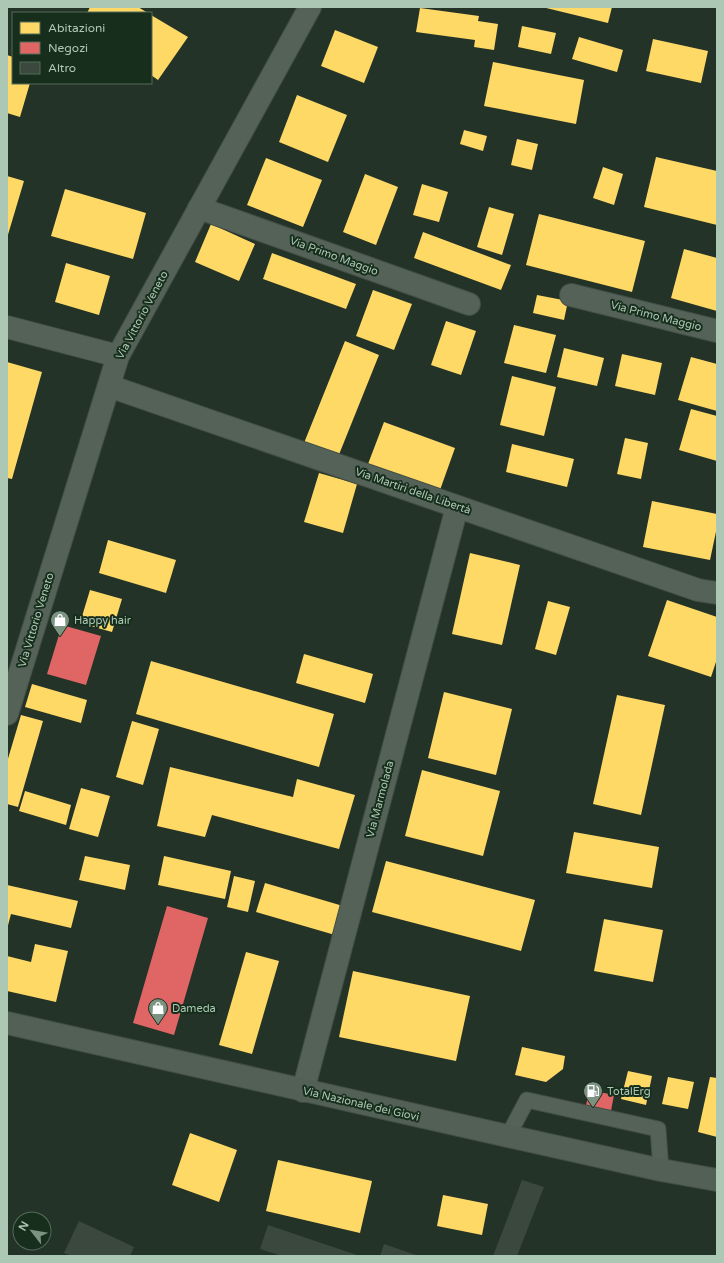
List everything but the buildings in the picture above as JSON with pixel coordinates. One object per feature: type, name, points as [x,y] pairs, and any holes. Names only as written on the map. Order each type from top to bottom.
[{"type":"main road","name":"Via Nazionale dei Giovi","points":[[7,1023],[303,1091],[661,1170],[717,1180]]},
{"type":"street","name":"Via Vittorio Veneto","points":[[7,714],[118,356],[310,7]]},
{"type":"street","name":"Via Primo Maggio","points":[[199,208],[470,304]]},
{"type":"street","name":"Via Primo Maggio","points":[[571,295],[717,331]]},
{"type":"street","points":[[7,327],[118,356]]},
{"type":"street","name":"Via Martiri della Libertà","points":[[109,386],[698,590],[716,592]]},
{"type":"street","name":"Via Marmolada","points":[[303,1091],[457,506]]},
{"type":"lane","points":[[508,1136],[527,1100],[658,1128],[661,1170]]},
{"type":"place","name":"Happy hair","points":[[60,637]]},
{"type":"place","name":"Dameda","points":[[158,1025]]},
{"type":"place","name":"TotalErg","points":[[593,1108]]}]
